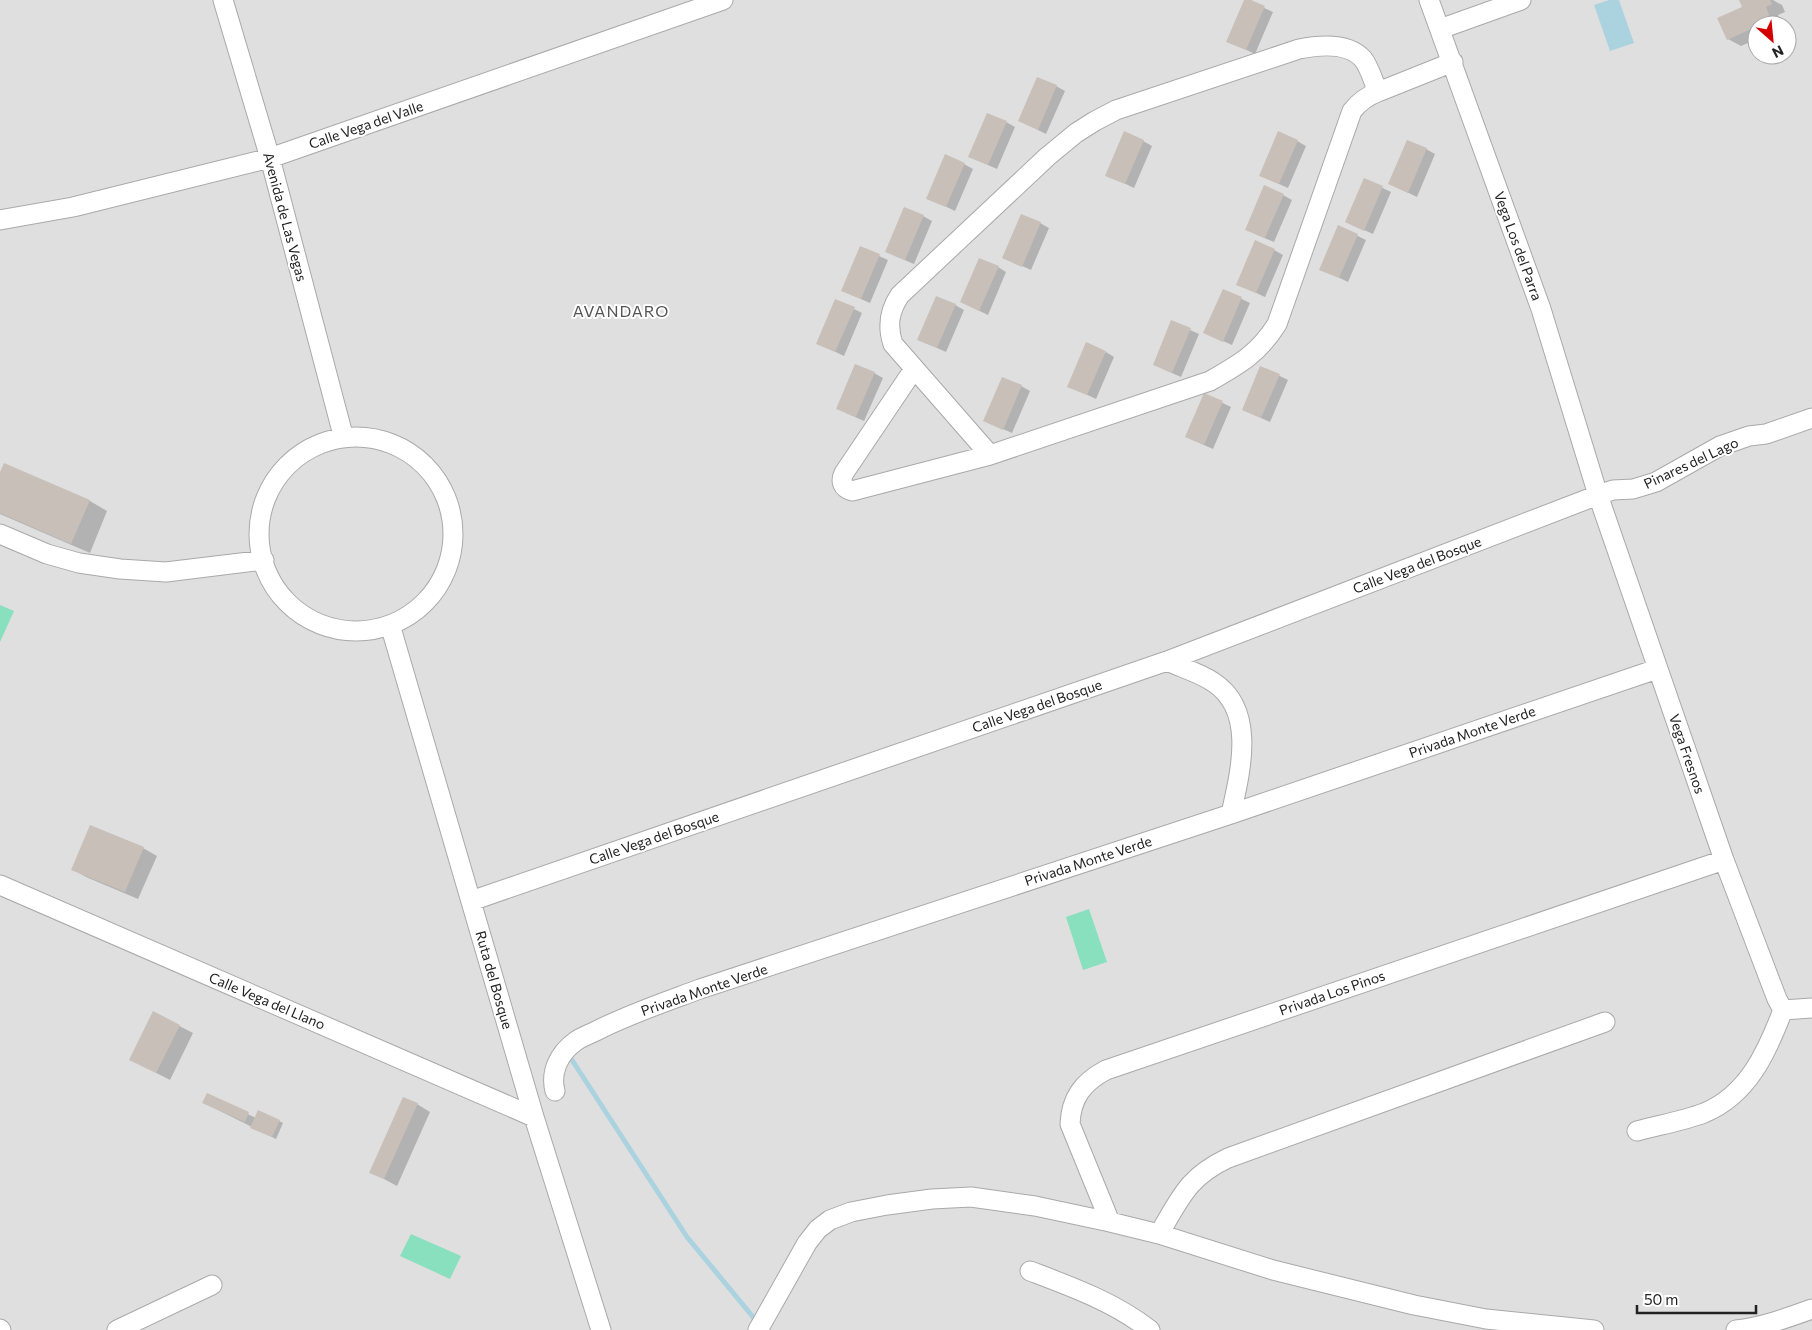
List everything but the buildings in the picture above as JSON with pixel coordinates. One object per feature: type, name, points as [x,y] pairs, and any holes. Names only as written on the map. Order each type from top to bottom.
[{"type":"street","name":"Avenida de Las Vegas","points":[[223,0],[270,158],[343,435]]},
{"type":"street","name":"Calle Vega del Valle","points":[[0,220],[73,207],[270,158],[723,0]]},
{"type":"street","name":"Vega Los del Parra","points":[[1429,0],[1541,309],[1598,495]]},
{"type":"street","points":[[1440,29],[1521,0]]},
{"type":"street","points":[[990,455],[894,344],[890,335],[891,314],[900,295],[1046,157],[1076,133],[1116,110],[1313,46],[1334,47],[1352,51],[1364,60],[1378,92]]},
{"type":"street","points":[[914,369],[844,472],[841,479],[842,484],[848,490],[852,491],[990,455],[1210,381],[1243,362],[1259,349],[1277,324],[1352,111],[1363,100],[1378,92],[1452,62]]},
{"type":"street","name":"Pinares del Lago","points":[[1598,495],[1613,490],[1633,489],[1656,482],[1727,443],[1750,436],[1766,434],[1812,418]]},
{"type":"street","points":[[343,435],[374,437],[403,449],[427,470],[444,498],[452,529],[450,560],[438,590],[418,613],[391,628],[350,633],[311,620],[279,591],[264,560],[260,524],[265,498],[277,474],[302,450],[317,442],[343,435]]},
{"type":"street","name":"Calle Vega del Bosque","points":[[471,901],[1167,661],[1598,495]]},
{"type":"street","name":"Vega Fresnos","points":[[1598,495],[1724,860],[1776,999],[1783,1010]]},
{"type":"street","points":[[0,534],[47,554],[80,563],[120,570],[166,572],[264,560]]},
{"type":"street","name":"Ruta del Bosque","points":[[391,628],[534,1117],[601,1330]]},
{"type":"street","points":[[1167,661],[1213,682],[1228,695],[1238,714],[1242,736],[1237,786],[1231,814]]},
{"type":"street","name":"Privada Monte Verde","points":[[555,1091],[553,1082],[555,1068],[564,1053],[576,1041],[608,1024],[700,989],[1231,814],[1658,669]]},
{"type":"street","name":"Privada Los Pinos","points":[[1110,1222],[1070,1124],[1070,1115],[1076,1097],[1088,1081],[1097,1075],[1106,1070],[1724,860]]},
{"type":"street","name":"Calle Vega del Llano","points":[[0,885],[534,1117]]},
{"type":"street","points":[[1637,1131],[1703,1113],[1720,1105],[1735,1094],[1749,1079],[1774,1034],[1783,1010],[1812,1008]]},
{"type":"street","points":[[1160,1234],[1186,1188],[1203,1172],[1228,1158],[1605,1022]]},
{"type":"street","points":[[758,1330],[806,1243],[818,1229],[830,1220],[851,1212],[932,1199],[971,1197],[1027,1204],[1160,1234],[1289,1275],[1486,1324],[1594,1330]]},
{"type":"street","points":[[1030,1271],[1108,1303],[1150,1330]]},
{"type":"street","points":[[117,1330],[212,1285]]},
{"type":"street","points":[[1736,1330],[1776,1321],[1812,1309]]},
{"type":"shaded area","name":"AVANDARO","points":[[0,0],[1812,0],[1812,1330],[0,1330]]},
{"type":"green space","points":[[0,605],[14,611],[0,642]]},
{"type":"green space","points":[[1089,909],[1107,962],[1083,970],[1066,917]]},
{"type":"green space","points":[[411,1234],[461,1256],[450,1279],[400,1256]]},
{"type":"water","points":[[1609,0],[1619,0],[1634,43],[1610,51],[1594,5]]},
{"type":"waterway","points":[[570,1057],[687,1237],[758,1323]]},
{"type":"district","name":"AVANDARO","points":[[621,311]]}]
